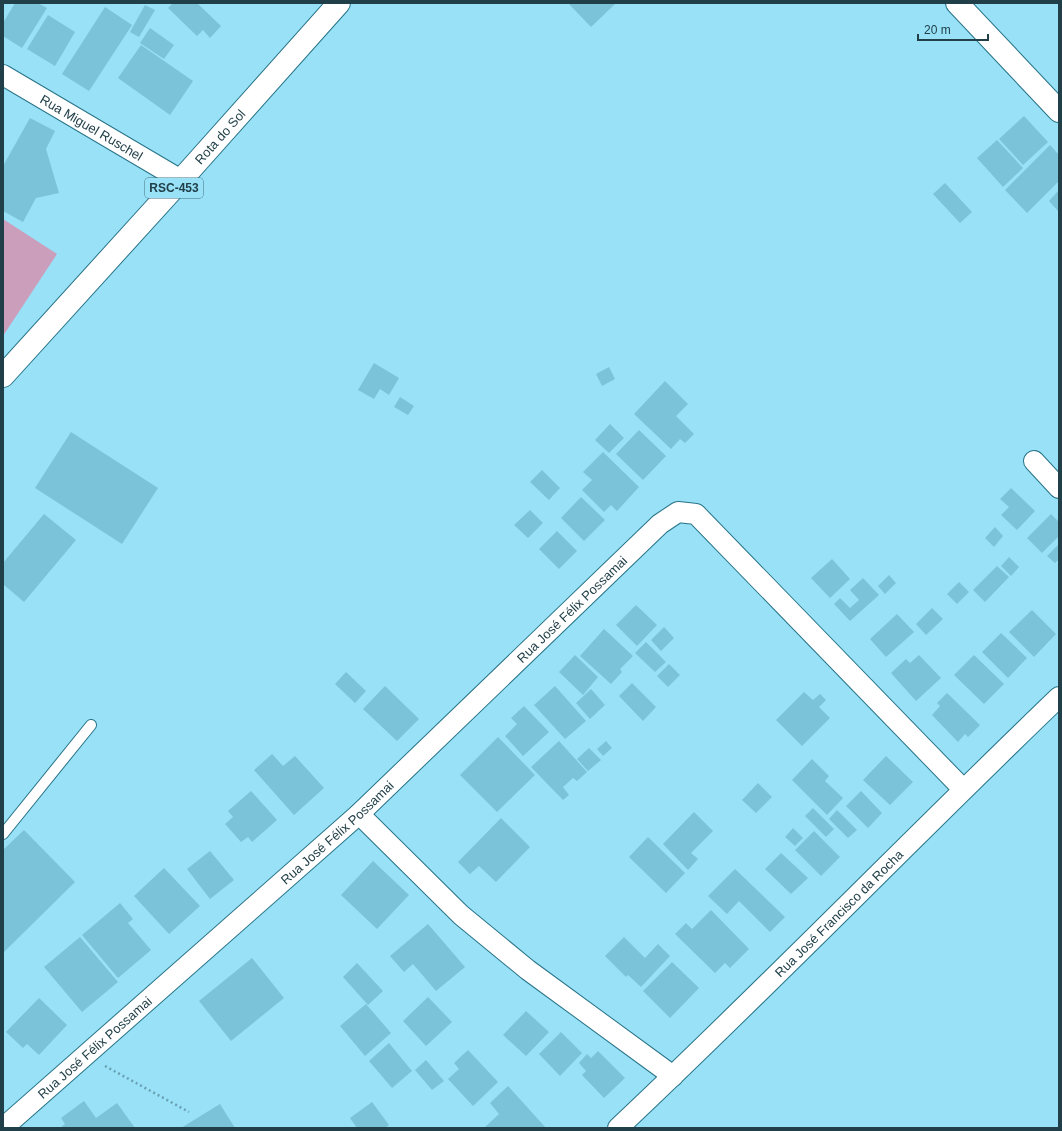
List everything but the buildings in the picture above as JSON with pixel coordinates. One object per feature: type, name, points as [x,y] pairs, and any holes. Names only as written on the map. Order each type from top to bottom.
[{"type":"main road","name":"Rota do Sol","points":[[4,372],[181,180],[339,3]]},
{"type":"main road","points":[[957,3],[1059,111]]},
{"type":"street","name":"Rua Miguel Ruschel","points":[[3,75],[181,180]]},
{"type":"street","points":[[1034,460],[1059,488]]},
{"type":"street","name":"Rua José Félix Possamai","points":[[3,1128],[359,814],[660,524],[678,512],[696,514],[963,789]]},
{"type":"street","name":"Rua José Francisco da Rocha","points":[[618,1128],[673,1076],[963,789],[1059,697]]},
{"type":"street","points":[[359,814],[461,915],[528,970],[673,1076]]},
{"type":"lane","points":[[3,834],[91,725]]},
{"type":"path","points":[[100,1063],[190,1112]]},
{"type":"shaded area","points":[[3,219],[57,254],[3,336]]}]
